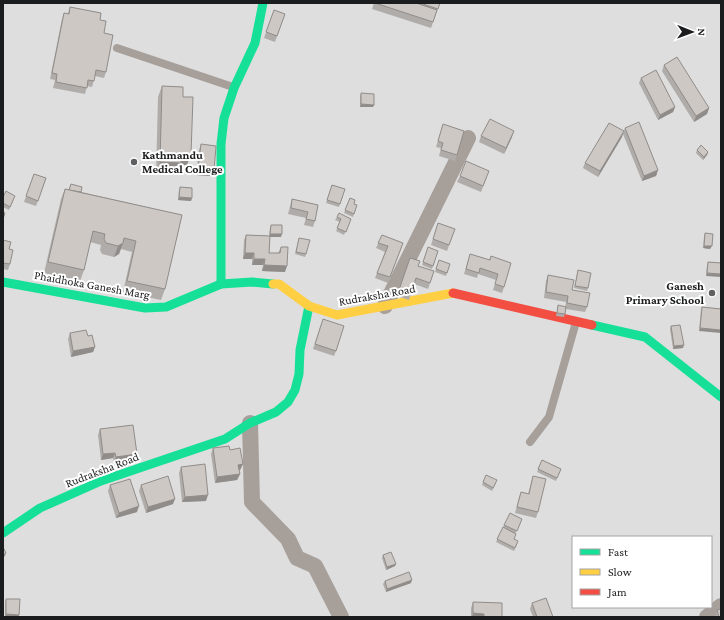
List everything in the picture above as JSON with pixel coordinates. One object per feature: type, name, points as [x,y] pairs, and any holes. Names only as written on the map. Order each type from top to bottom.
[{"type":"street","points":[[221,284],[221,144],[224,118],[234,88],[247,63],[255,43],[263,3]]},
{"type":"street","points":[[385,306],[468,138]]},
{"type":"street","name":"Phaidhoka Ganesh Marg","points":[[3,282],[145,308],[166,308],[221,284],[252,282],[279,284],[309,306]]},
{"type":"street","name":"Rudraksha Road","points":[[3,533],[40,508],[101,481],[224,439],[250,423],[276,412],[288,402],[295,390],[299,374],[300,350],[309,306],[337,315],[454,293],[645,337],[721,397]]},
{"type":"street","points":[[250,423],[252,502],[288,539],[297,558],[315,566],[341,617]]},
{"type":"street","points":[[707,617],[721,606]]},
{"type":"lane","points":[[118,48],[234,88]]},
{"type":"lane","points":[[530,442],[549,417],[576,322]]},
{"type":"building","points":[[375,3],[416,3],[437,10],[433,22]]},
{"type":"building","points":[[420,3],[440,3],[438,9]]},
{"type":"building","points":[[70,7],[101,13],[100,20],[106,21],[104,33],[113,35],[106,72],[96,70],[94,81],[88,80],[87,88],[56,82],[57,74],[52,73],[64,13],[69,14]]},
{"type":"building","points":[[274,10],[285,14],[277,36],[266,32]]},
{"type":"building","points":[[677,57],[709,108],[696,116],[664,65]]},
{"type":"building","points":[[656,70],[675,107],[660,115],[641,78]]},
{"type":"building","points":[[162,86],[183,87],[183,97],[193,97],[191,154],[181,154],[181,163],[160,162]]},
{"type":"building","points":[[361,93],[374,94],[374,105],[361,104]]},
{"type":"building","points":[[490,119],[514,131],[506,148],[481,136]]},
{"type":"building","points":[[639,122],[658,170],[644,176],[625,128]]},
{"type":"building","points":[[609,123],[624,131],[600,171],[585,163]]},
{"type":"building","points":[[443,124],[464,131],[457,155],[441,150],[443,143],[438,141]]},
{"type":"building","points":[[201,144],[216,146],[214,171],[198,169]]},
{"type":"building","points":[[701,145],[708,152],[704,157],[697,150]]},
{"type":"building","points":[[466,161],[489,171],[483,186],[460,176]]},
{"type":"building","points":[[34,174],[46,178],[38,201],[26,196]]},
{"type":"building","points":[[71,184],[82,187],[81,192],[69,190]]},
{"type":"building","points":[[332,185],[345,189],[340,204],[327,200]]},
{"type":"building","points":[[180,187],[192,188],[192,198],[179,197]]},
{"type":"building","points":[[65,189],[182,215],[165,289],[127,281],[136,241],[124,238],[123,243],[118,246],[106,243],[104,239],[105,234],[93,231],[84,270],[48,262]]},
{"type":"building","points":[[6,191],[15,196],[10,207],[3,203],[3,197]]},
{"type":"building","points":[[350,198],[355,200],[354,204],[357,205],[354,214],[345,210]]},
{"type":"building","points":[[292,199],[318,205],[315,221],[306,219],[308,212],[291,208]]},
{"type":"building","points":[[339,213],[351,219],[346,232],[337,228],[341,219],[337,217]]},
{"type":"building","points":[[438,223],[455,229],[449,245],[433,239]]},
{"type":"building","points":[[271,225],[282,225],[282,234],[270,234]]},
{"type":"building","points":[[705,233],[713,234],[712,246],[704,246]]},
{"type":"building","points":[[246,235],[270,236],[269,253],[280,253],[281,247],[288,247],[287,266],[264,265],[265,259],[254,259],[254,253],[245,253]]},
{"type":"building","points":[[382,235],[403,243],[390,277],[377,273],[388,246],[378,243]]},
{"type":"building","points":[[299,238],[310,240],[306,254],[296,252]]},
{"type":"building","points":[[3,240],[11,242],[9,249],[13,250],[10,264],[3,263]]},
{"type":"building","points":[[428,247],[438,251],[433,266],[423,262]]},
{"type":"building","points":[[470,254],[490,260],[491,256],[511,263],[504,287],[495,284],[498,274],[480,268],[479,273],[466,269]]},
{"type":"building","points":[[410,258],[420,261],[418,266],[434,271],[430,283],[416,278],[411,294],[399,290]]},
{"type":"building","points":[[439,260],[450,264],[447,273],[436,269]]},
{"type":"building","points":[[708,262],[721,263],[721,274],[707,273]]},
{"type":"building","points":[[578,270],[591,273],[588,288],[575,286]]},
{"type":"building","points":[[548,275],[574,280],[572,290],[590,293],[587,307],[567,303],[568,296],[546,292]]},
{"type":"building","points":[[558,305],[566,307],[565,314],[557,313]]},
{"type":"building","points":[[702,307],[721,309],[721,330],[700,328]]},
{"type":"building","points":[[323,319],[344,326],[336,351],[315,344]]},
{"type":"building","points":[[680,325],[684,345],[674,346],[671,326]]},
{"type":"building","points":[[86,330],[88,336],[92,335],[95,347],[73,351],[70,333]]},
{"type":"building","points":[[133,425],[137,454],[116,457],[115,453],[103,454],[100,429]]},
{"type":"building","points":[[229,446],[230,450],[240,448],[243,464],[238,465],[240,474],[217,477],[213,448]]},
{"type":"building","points":[[542,460],[561,469],[557,478],[538,469]]},
{"type":"building","points":[[205,464],[208,495],[185,497],[181,467]]},
{"type":"building","points":[[486,475],[497,480],[493,488],[483,482]]},
{"type":"building","points":[[168,476],[175,499],[148,507],[141,485]]},
{"type":"building","points":[[533,476],[546,479],[538,512],[517,507],[521,492],[529,494]]},
{"type":"building","points":[[130,479],[139,506],[119,513],[110,485]]},
{"type":"building","points":[[510,513],[522,519],[517,531],[504,525]]},
{"type":"building","points":[[503,527],[516,534],[514,539],[518,541],[515,548],[497,539]]},
{"type":"building","points":[[3,547],[6,553],[3,555]]},
{"type":"building","points":[[391,552],[396,564],[387,567],[383,555]]},
{"type":"building","points":[[409,572],[412,580],[387,589],[385,581]]},
{"type":"building","points":[[546,598],[553,617],[537,617],[532,603]]},
{"type":"building","points":[[6,599],[20,599],[19,615],[6,614]]},
{"type":"building","points":[[473,602],[502,603],[502,617],[484,617],[484,614],[473,613]]},
{"type":"building","points":[[721,609],[721,617],[719,617],[717,610]]},
{"type":"traffic: fast","points":[[221,284],[221,144],[224,118],[234,88],[255,43],[263,3]]},
{"type":"traffic: fast","points":[[3,282],[145,308],[166,307],[221,284],[252,282],[273,284]]},
{"type":"traffic: fast","points":[[3,533],[40,508],[101,481],[225,439],[250,423],[276,412],[288,402],[295,390],[299,374],[300,350],[309,306]]},
{"type":"traffic: fast","points":[[592,325],[645,337],[721,397]]},
{"type":"traffic: slow","points":[[273,284],[279,284],[309,306],[337,315],[453,293]]},
{"type":"traffic: jam","points":[[453,293],[592,325]]},
{"type":"place","name":"Kathmandu Medical College","points":[[134,162]]},
{"type":"place","name":"Ganesh Primary School","points":[[712,293]]}]
